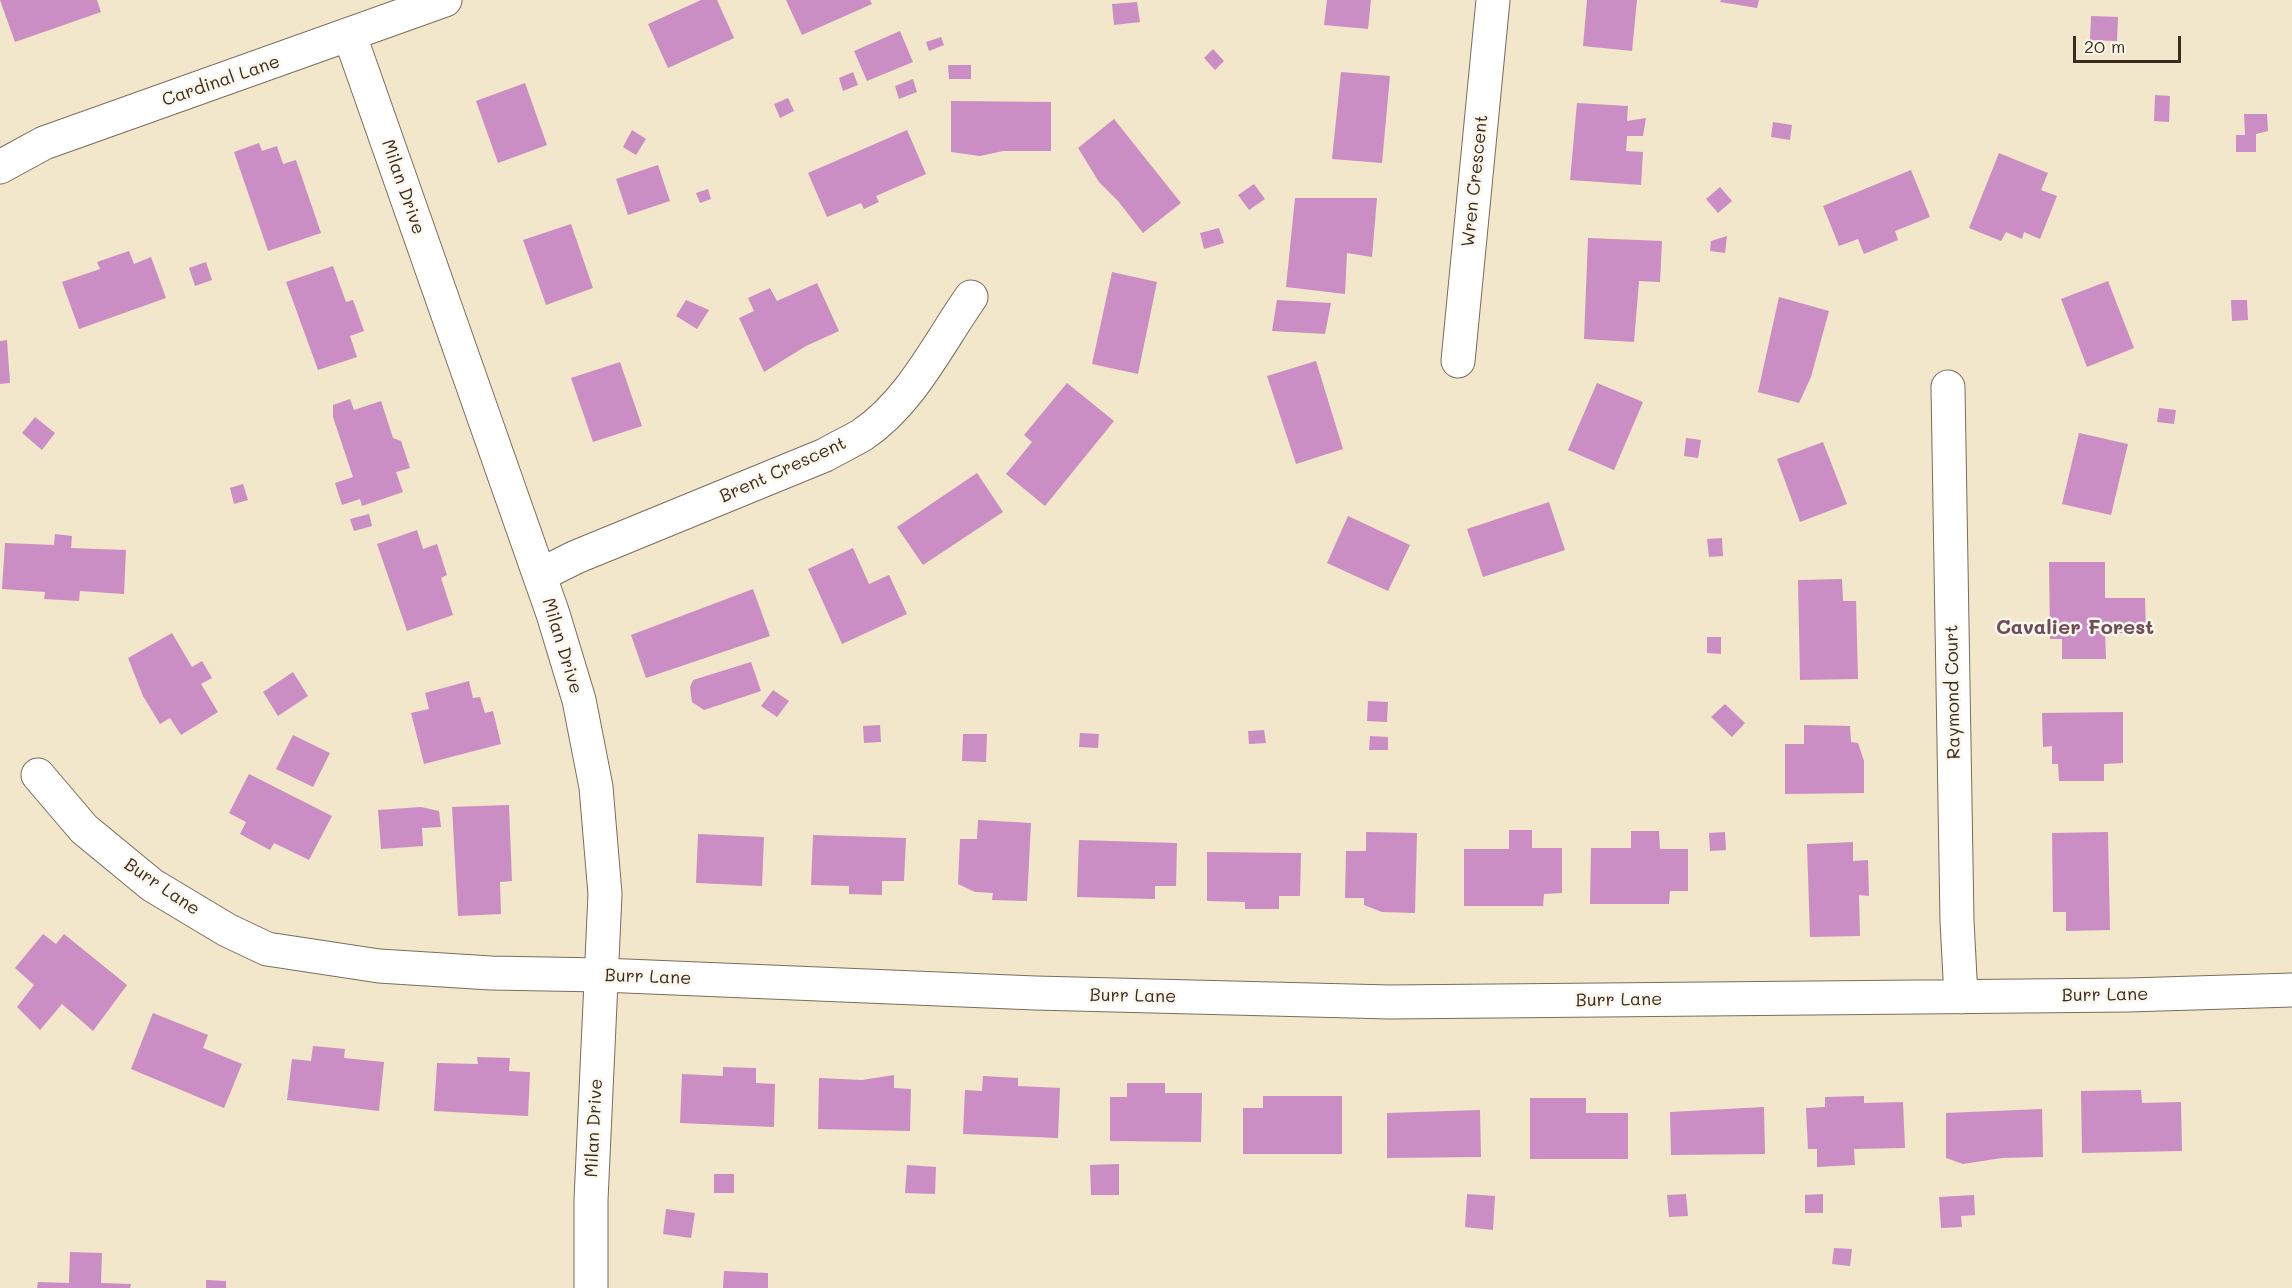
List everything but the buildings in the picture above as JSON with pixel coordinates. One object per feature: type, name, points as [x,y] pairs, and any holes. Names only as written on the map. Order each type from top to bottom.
[{"type":"street","name":"Cardinal Lane","points":[[0,167],[44,143],[350,36],[445,0]]},
{"type":"street","name":"Wren Crescent","points":[[1458,361],[1493,0]]},
{"type":"street","name":"Milan Drive","points":[[350,36],[540,575],[579,699],[596,787],[605,894],[591,1200],[591,1288]]},
{"type":"street","name":"Brent Crescent","points":[[540,575],[576,557],[825,455],[862,434],[895,406],[922,373],[971,297]]},
{"type":"street","name":"Raymond Court","points":[[1948,387],[1957,921],[1962,997]]},
{"type":"street","name":"Burr Lane","points":[[38,775],[84,829],[152,885],[227,930],[267,949],[390,966],[491,974],[602,975],[1035,993],[1390,1002],[1962,997],[2292,990]]},
{"type":"district","name":"Cavalier Forest","points":[[2075,628]]}]
